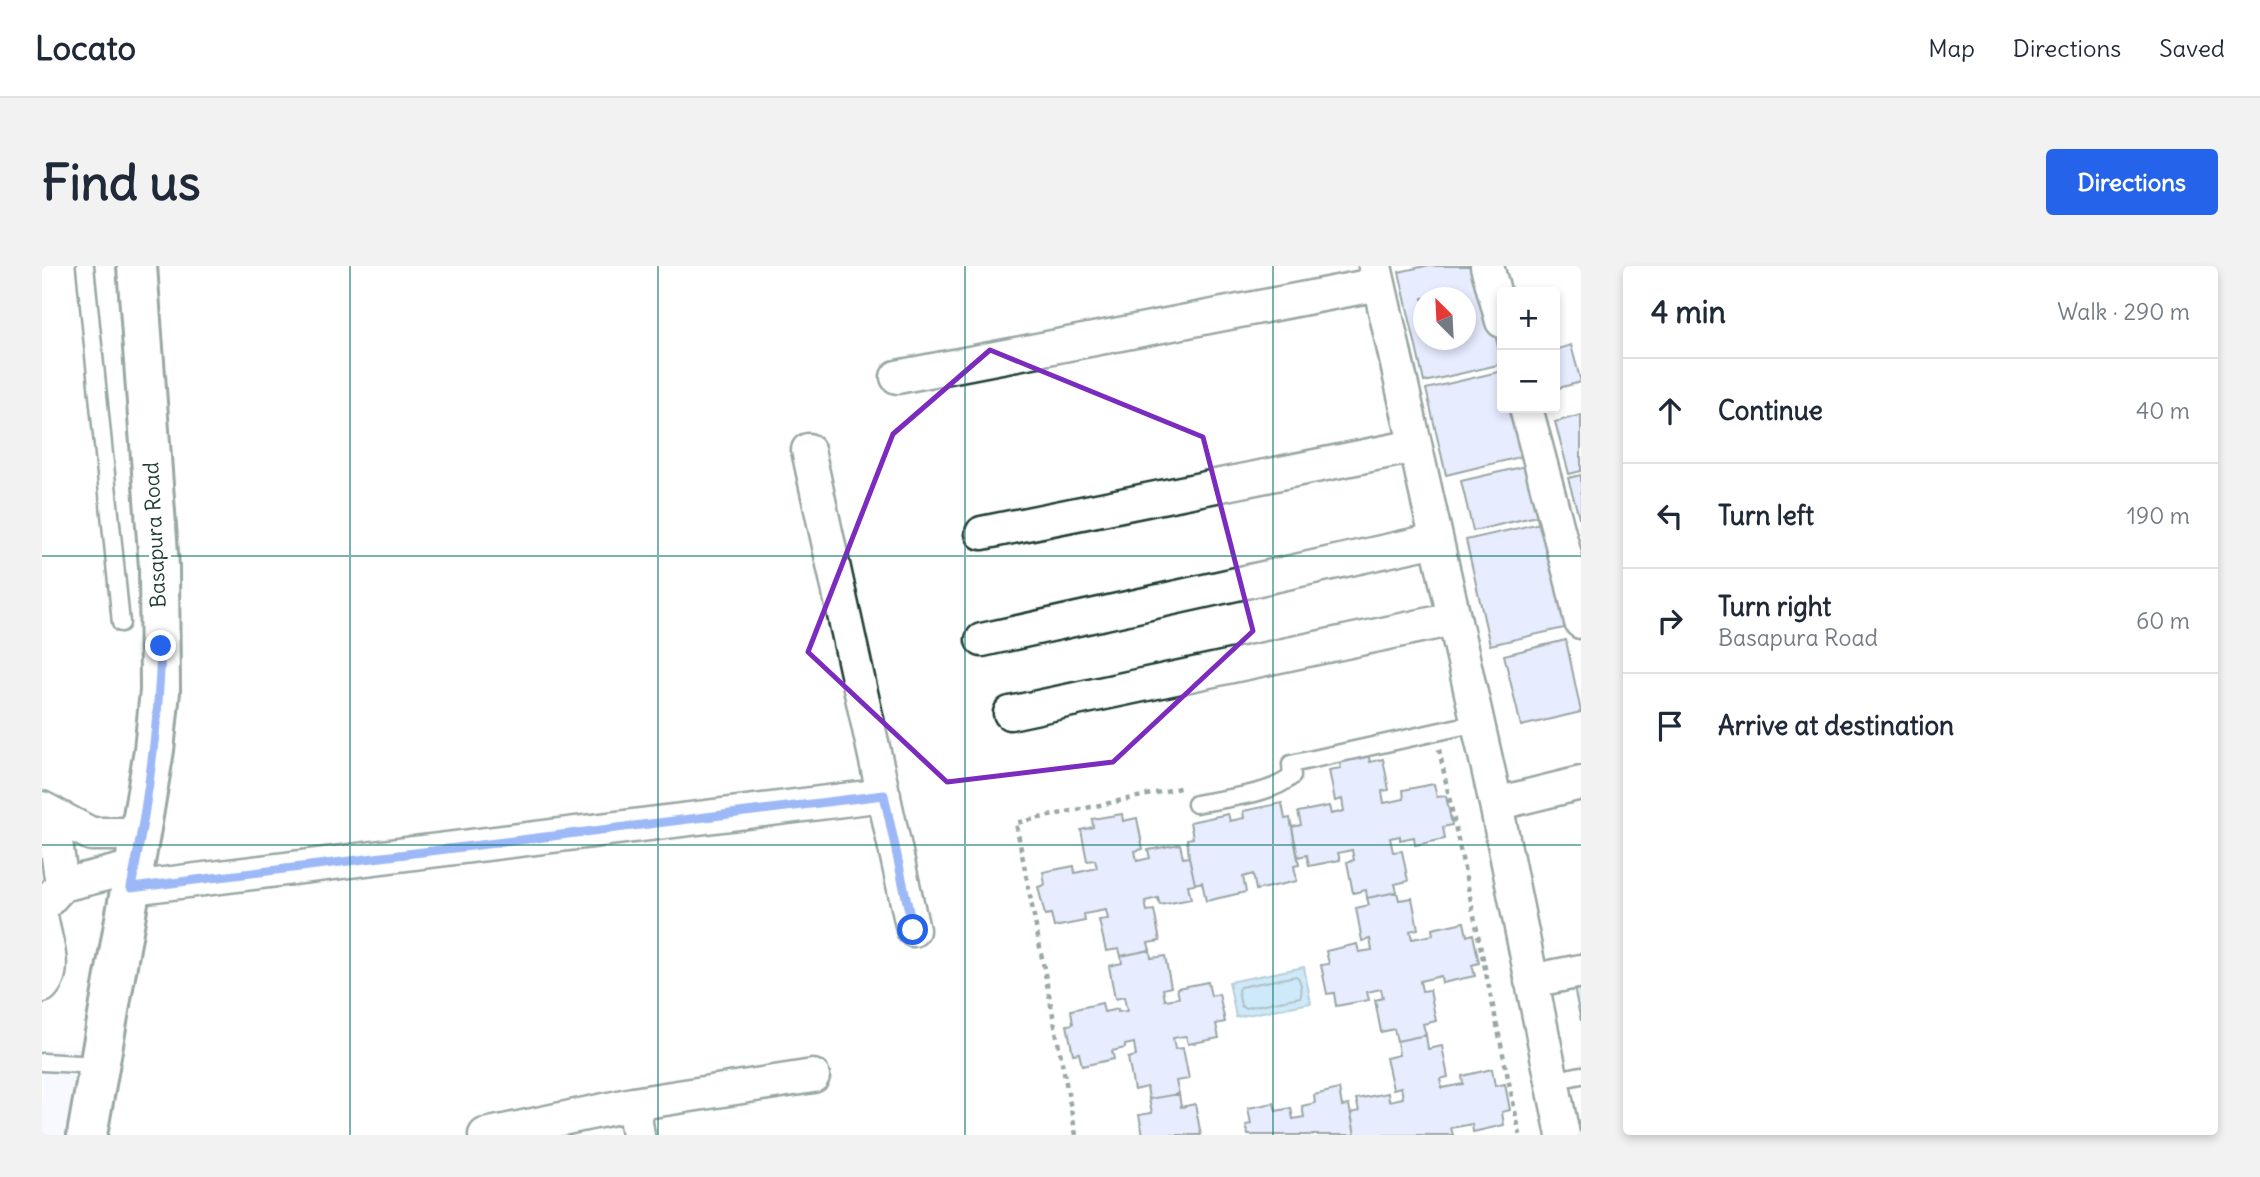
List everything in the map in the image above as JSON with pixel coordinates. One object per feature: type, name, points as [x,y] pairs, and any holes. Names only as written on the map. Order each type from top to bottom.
[{"type":"street","name":"Basapura Road","points":[[87,1135],[158,718],[161,646],[159,567],[137,266]]},
{"type":"street","points":[[1488,266],[1497,301]]},
{"type":"street","points":[[897,377],[1377,275],[1496,804],[1531,981],[1567,1078],[1563,1135]]},
{"type":"street","points":[[1527,413],[1577,581],[1581,622]]},
{"type":"street","points":[[982,533],[1415,446]]},
{"type":"street","points":[[808,450],[913,930]]},
{"type":"street","points":[[982,640],[1436,540]]},
{"type":"street","points":[[1010,713],[1454,619]]},
{"type":"street","points":[[1496,804],[1581,783]]},
{"type":"street","points":[[47,811],[52,896],[135,863],[884,795]]},
{"type":"street","points":[[47,811],[91,834],[135,863]]},
{"type":"street","points":[[42,921],[51,970],[46,984],[42,986]]},
{"type":"street","points":[[1531,981],[1581,971]]},
{"type":"street","points":[[485,1135],[633,1104],[813,1076]]},
{"type":"street","points":[[633,1104],[638,1135]]},
{"type":"lane","points":[[85,266],[121,623]]},
{"type":"lane","points":[[1196,804],[1272,788],[1292,776],[1291,764],[1477,723]]},
{"type":"lane","points":[[42,1062],[98,1065]]},
{"type":"path","points":[[1435,731],[1521,1135]]},
{"type":"path","points":[[1076,1135],[1016,823],[1186,787]]},
{"type":"highlighted area","points":[[990,350],[1203,437],[1253,631],[1113,762],[947,782],[808,652],[893,434]]},
{"type":"shaded area","points":[[87,1046],[72,1135],[42,1135],[42,1050]]},
{"type":"water","points":[[1304,967],[1311,1003],[1236,1017],[1229,982]]},
{"type":"building","points":[[1425,266],[1479,266],[1497,343],[1497,365],[1424,382],[1417,350],[1476,350],[1476,287],[1413,287],[1413,334],[1399,272]]},
{"type":"building","points":[[1571,345],[1581,382],[1560,388],[1560,348]]},
{"type":"building","points":[[1497,372],[1497,413],[1514,413],[1524,456],[1446,475],[1426,389]]},
{"type":"building","points":[[1581,415],[1581,471],[1569,474],[1555,422]]},
{"type":"building","points":[[1530,465],[1541,515],[1473,531],[1461,481]]},
{"type":"building","points":[[1581,475],[1581,516],[1579,517],[1568,478]]},
{"type":"building","points":[[1549,521],[1573,626],[1490,645],[1466,540]]},
{"type":"building","points":[[1566,640],[1581,712],[1521,726],[1504,655]]},
{"type":"building","points":[[1368,754],[1370,762],[1383,759],[1389,790],[1382,791],[1384,803],[1404,799],[1403,790],[1434,784],[1437,797],[1446,796],[1452,825],[1443,827],[1445,839],[1415,845],[1414,837],[1400,840],[1400,836],[1390,838],[1393,852],[1402,851],[1408,881],[1395,884],[1397,892],[1367,898],[1366,890],[1353,893],[1347,862],[1354,860],[1352,850],[1338,853],[1340,860],[1309,866],[1307,855],[1298,857],[1292,827],[1301,825],[1298,812],[1329,806],[1331,814],[1344,811],[1342,799],[1335,801],[1329,770],[1341,768],[1340,760]]},
{"type":"building","points":[[1282,803],[1285,819],[1290,818],[1299,865],[1294,866],[1297,881],[1256,890],[1253,874],[1243,877],[1246,892],[1206,901],[1202,882],[1195,884],[1189,857],[1187,839],[1193,838],[1190,822],[1228,814],[1230,821],[1244,818],[1243,811]]},
{"type":"building","points":[[1122,814],[1123,821],[1137,818],[1143,849],[1135,851],[1137,861],[1150,858],[1148,850],[1180,844],[1183,858],[1189,857],[1195,884],[1188,885],[1191,899],[1160,905],[1158,898],[1145,901],[1147,911],[1154,910],[1160,941],[1148,943],[1150,950],[1121,956],[1119,949],[1106,951],[1099,920],[1108,919],[1106,910],[1084,914],[1085,921],[1054,927],[1051,914],[1045,915],[1038,887],[1045,885],[1043,872],[1074,866],[1075,873],[1097,868],[1095,860],[1087,861],[1081,830],[1093,827],[1092,819]]},
{"type":"building","points":[[1397,892],[1399,900],[1412,898],[1418,929],[1410,931],[1412,939],[1433,935],[1432,929],[1464,922],[1467,936],[1473,934],[1479,963],[1472,965],[1475,976],[1442,983],[1441,976],[1420,981],[1422,991],[1430,990],[1436,1021],[1423,1024],[1426,1035],[1397,1041],[1394,1029],[1381,1032],[1375,1000],[1383,998],[1381,989],[1367,992],[1369,1000],[1336,1006],[1334,993],[1327,994],[1321,965],[1329,964],[1326,951],[1357,944],[1359,952],[1372,950],[1370,939],[1362,941],[1356,908],[1369,905],[1367,898]]},
{"type":"building","points":[[1150,950],[1151,958],[1165,956],[1171,987],[1163,989],[1165,1000],[1179,998],[1177,988],[1208,982],[1211,996],[1219,994],[1225,1022],[1216,1024],[1219,1038],[1188,1044],[1186,1036],[1173,1038],[1175,1049],[1183,1048],[1189,1079],[1176,1081],[1179,1094],[1149,1099],[1147,1087],[1134,1090],[1128,1058],[1136,1056],[1134,1043],[1112,1051],[1114,1059],[1082,1066],[1079,1053],[1073,1054],[1067,1025],[1073,1024],[1071,1010],[1102,1003],[1104,1012],[1118,1009],[1118,1012],[1127,1011],[1124,997],[1115,999],[1109,966],[1122,963],[1121,956]]},
{"type":"building","points":[[1581,982],[1581,1021],[1573,983]]},
{"type":"building","points":[[1426,1035],[1428,1049],[1442,1046],[1448,1077],[1440,1079],[1442,1088],[1463,1084],[1462,1076],[1492,1069],[1495,1086],[1505,1084],[1510,1110],[1502,1112],[1504,1125],[1473,1132],[1472,1124],[1451,1128],[1453,1135],[1355,1135],[1351,1113],[1359,1111],[1356,1099],[1388,1093],[1389,1101],[1403,1098],[1401,1087],[1393,1089],[1386,1058],[1399,1055],[1397,1041]]},
{"type":"building","points":[[1339,1089],[1342,1106],[1349,1105],[1355,1135],[1248,1135],[1246,1125],[1251,1124],[1248,1108],[1274,1103],[1276,1111],[1291,1108],[1293,1119],[1304,1117],[1302,1106],[1315,1103],[1314,1095]]},
{"type":"building","points":[[1179,1094],[1181,1107],[1195,1104],[1201,1135],[1143,1135],[1139,1115],[1152,1113],[1149,1099]]},
{"type":"route","points":[[161,646],[158,718],[131,888],[884,795],[913,930]]}]
